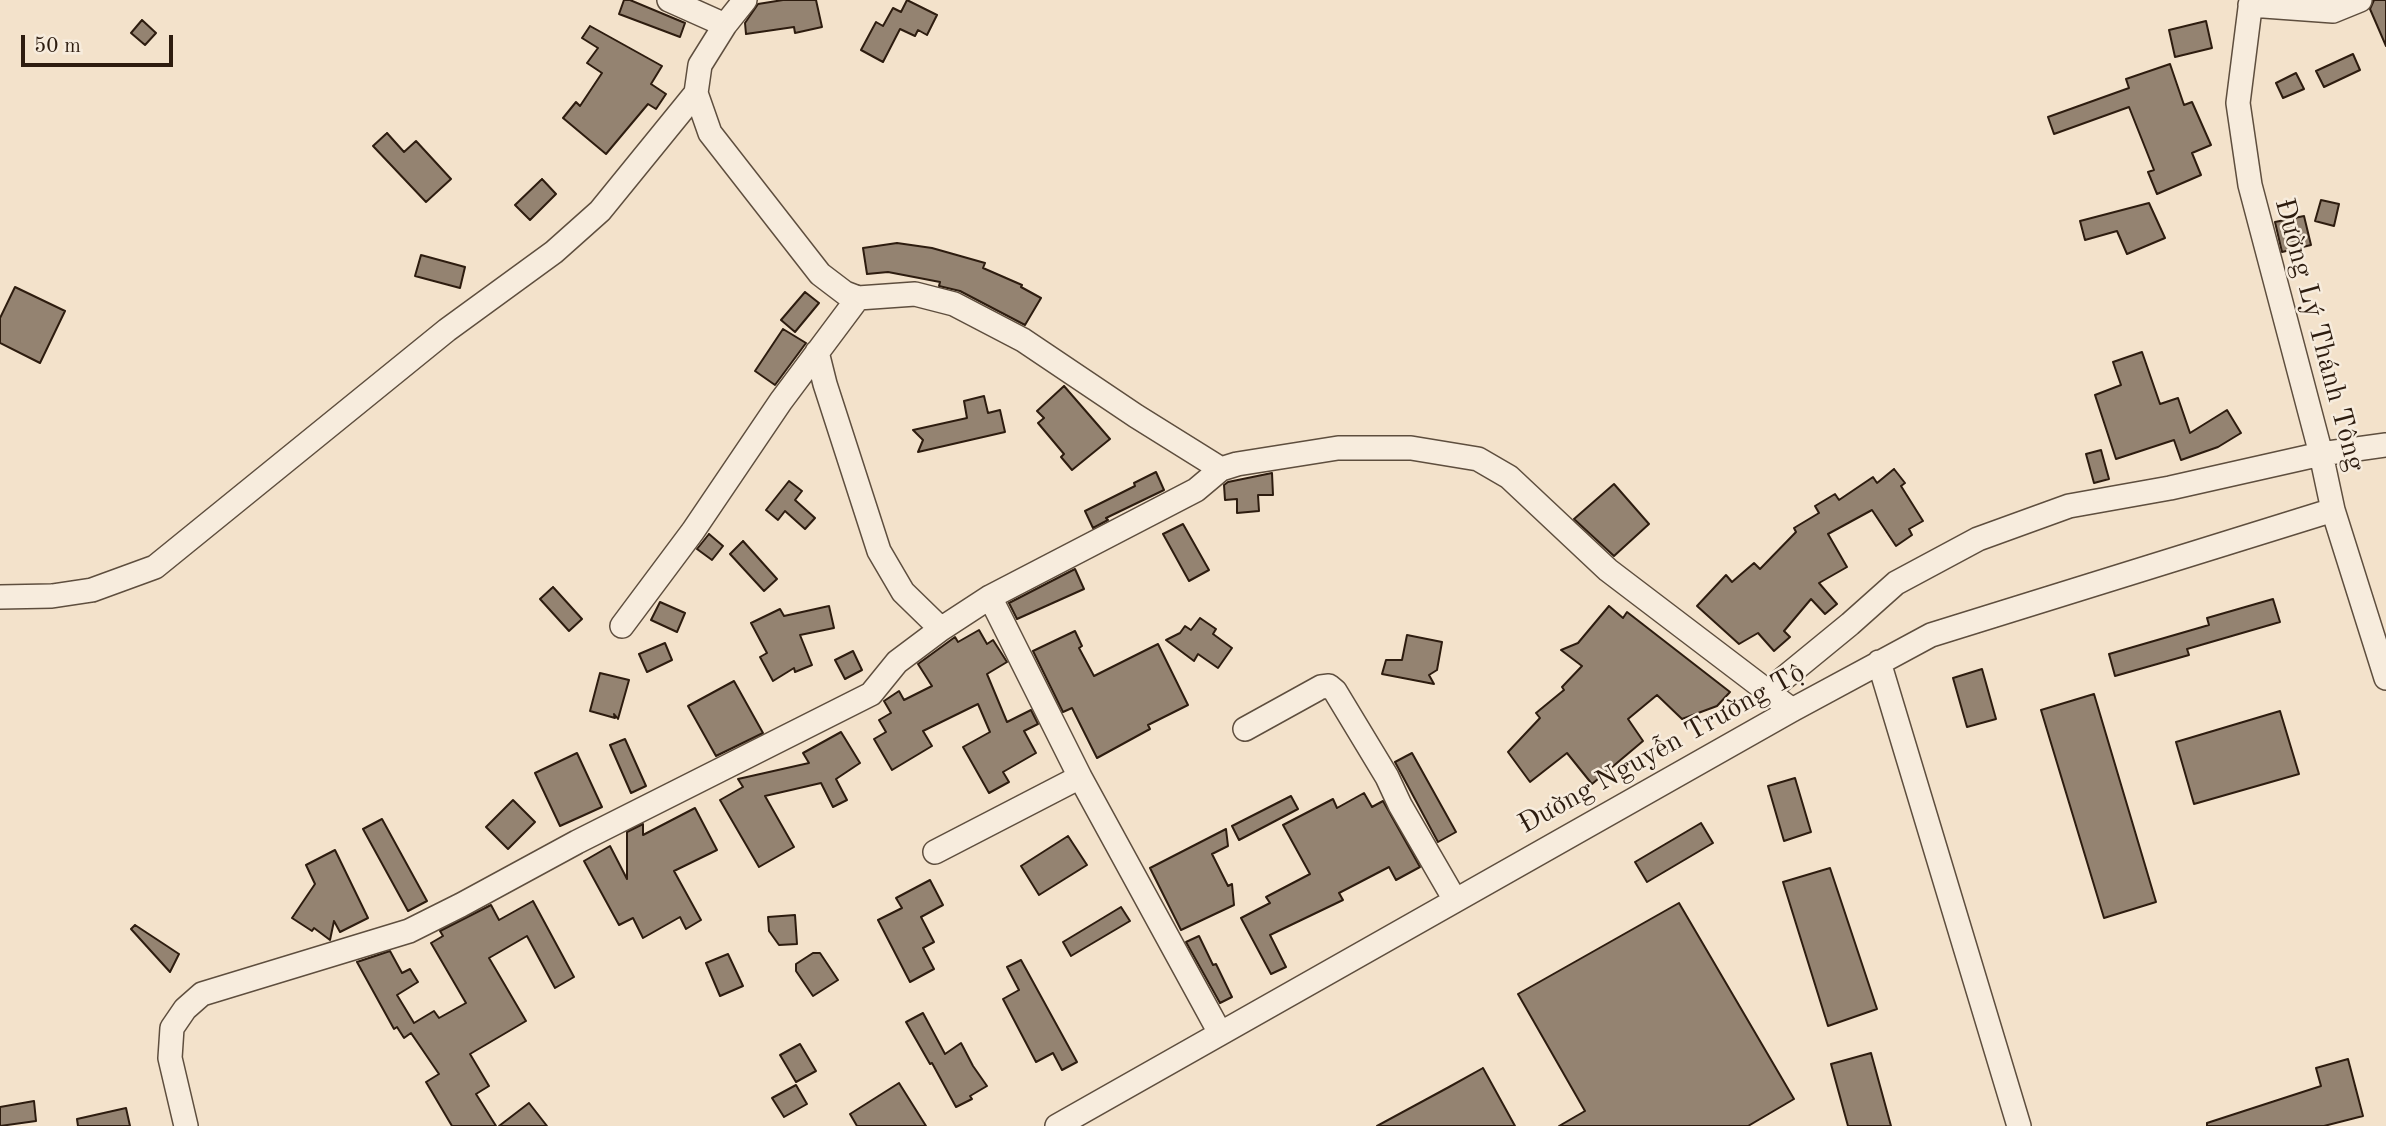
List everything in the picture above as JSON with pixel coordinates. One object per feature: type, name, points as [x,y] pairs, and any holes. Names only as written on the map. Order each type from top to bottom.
[{"type":"street","points":[[669,0],[724,25]]},
{"type":"street","points":[[745,0],[724,25],[700,65],[696,93],[710,133],[820,274],[845,293],[858,298],[915,295],[954,304],[1023,340],[1221,469]]},
{"type":"street","points":[[2251,3],[2333,10],[2360,0]]},
{"type":"street","name":"Đường Lý Thánh Tông","points":[[2251,3],[2238,103],[2250,185],[2321,454],[2333,510],[2386,678]]},
{"type":"street","points":[[0,597],[52,596],[92,590],[155,567],[447,330],[554,252],[600,211],[696,93]]},
{"type":"street","points":[[622,626],[694,531],[765,424],[858,298]]},
{"type":"street","points":[[817,352],[879,551],[903,592],[941,629]]},
{"type":"street","points":[[1767,692],[1896,583],[1978,539],[2068,506],[2170,488],[2321,454],[2386,444]]},
{"type":"street","points":[[186,1126],[170,1058],[172,1028],[185,1009],[202,994],[409,932],[578,842],[871,694],[897,662],[990,597],[1196,490],[1221,469],[1237,464],[1338,448],[1411,448],[1478,459],[1509,477],[1608,569],[1792,710]]},
{"type":"street","name":"Đường Nguyễn Trường Tộ","points":[[1057,1126],[1792,710],[1931,635],[2333,510]]},
{"type":"street","points":[[990,597],[1080,777],[1220,1033]]},
{"type":"street","points":[[1879,662],[2019,1126]]},
{"type":"street","points":[[1245,729],[1321,687],[1329,686],[1335,691],[1387,777],[1400,805],[1455,900]]},
{"type":"street","points":[[935,852],[1080,777]]},
{"type":"building","points":[[624,0],[630,0],[685,23],[680,37],[619,14]]},
{"type":"building","points":[[783,0],[816,0],[822,27],[795,33],[794,27],[746,34],[745,23],[758,4]]},
{"type":"building","points":[[907,0],[937,15],[927,35],[918,30],[915,36],[900,29],[883,62],[861,50],[876,22],[883,26],[893,8],[901,12]]},
{"type":"building","points":[[2374,0],[2386,0],[2386,46],[2370,9]]},
{"type":"building","points":[[142,20],[156,33],[145,45],[131,33]]},
{"type":"building","points":[[2206,21],[2212,48],[2175,57],[2169,30]]},
{"type":"building","points":[[590,26],[662,66],[651,84],[666,94],[656,109],[648,104],[606,154],[563,118],[576,102],[580,106],[602,73],[587,63],[598,48],[582,38]]},
{"type":"building","points":[[2353,54],[2360,70],[2324,87],[2316,71]]},
{"type":"building","points":[[2170,64],[2184,105],[2192,102],[2211,145],[2192,153],[2201,175],[2157,194],[2148,172],[2154,170],[2129,107],[2054,134],[2048,117],[2129,88],[2126,79]]},
{"type":"building","points":[[2296,73],[2304,89],[2283,98],[2276,83]]},
{"type":"building","points":[[387,133],[404,152],[416,141],[451,179],[426,202],[373,146]]},
{"type":"building","points":[[542,179],[556,194],[530,220],[515,205]]},
{"type":"building","points":[[2321,200],[2339,204],[2334,226],[2315,221]]},
{"type":"building","points":[[2149,203],[2165,238],[2127,254],[2117,231],[2085,240],[2080,221]]},
{"type":"building","points":[[2304,216],[2311,245],[2282,252],[2275,222]]},
{"type":"building","points":[[897,243],[932,248],[985,263],[983,268],[1022,285],[1021,287],[1041,298],[1025,325],[960,291],[939,286],[940,282],[888,272],[867,274],[863,248]]},
{"type":"building","points":[[421,255],[465,267],[460,288],[415,276]]},
{"type":"building","points":[[15,287],[65,311],[40,363],[0,343],[0,318]]},
{"type":"building","points":[[805,292],[819,303],[795,332],[781,320]]},
{"type":"building","points":[[783,329],[806,343],[775,385],[755,371]]},
{"type":"building","points":[[2142,352],[2160,404],[2178,398],[2190,433],[2227,410],[2241,433],[2218,447],[2181,460],[2174,440],[2116,459],[2095,395],[2121,385],[2113,362]]},
{"type":"building","points":[[1064,386],[1110,439],[1072,470],[1061,457],[1064,454],[1038,423],[1044,418],[1037,411]]},
{"type":"building","points":[[984,396],[988,413],[1000,410],[1005,432],[918,452],[923,440],[913,430],[967,418],[964,401]]},
{"type":"building","points":[[2101,450],[2109,479],[2094,483],[2086,454]]},
{"type":"building","points":[[1894,469],[1905,483],[1901,486],[1923,521],[1909,529],[1912,535],[1896,546],[1872,510],[1828,534],[1847,567],[1819,583],[1837,604],[1825,614],[1811,599],[1784,631],[1790,637],[1774,651],[1758,633],[1739,644],[1697,606],[1726,575],[1732,582],[1754,563],[1760,569],[1796,532],[1794,528],[1819,513],[1815,506],[1835,494],[1839,500],[1873,477],[1877,483]]},
{"type":"building","points":[[1156,472],[1164,490],[1106,518],[1108,520],[1093,528],[1085,511],[1135,486],[1134,483]]},
{"type":"building","points":[[1272,473],[1273,495],[1258,495],[1259,511],[1237,513],[1237,499],[1225,500],[1224,485],[1228,482]]},
{"type":"building","points":[[789,481],[802,491],[795,500],[815,518],[805,529],[785,511],[778,520],[766,510]]},
{"type":"building","points":[[1614,484],[1649,524],[1614,556],[1574,519]]},
{"type":"building","points":[[1183,524],[1209,570],[1189,581],[1163,534]]},
{"type":"building","points":[[709,534],[723,546],[712,560],[697,549]]},
{"type":"building","points":[[743,541],[777,579],[764,591],[730,554]]},
{"type":"building","points":[[1075,569],[1084,589],[1017,619],[1009,603]]},
{"type":"building","points":[[553,587],[582,619],[569,631],[540,599]]},
{"type":"building","points":[[2273,599],[2280,622],[2187,649],[2189,655],[2115,676],[2109,654],[2209,625],[2207,618]]},
{"type":"building","points":[[660,602],[685,613],[677,632],[651,620]]},
{"type":"building","points":[[829,606],[834,628],[800,635],[812,665],[795,672],[794,668],[773,681],[760,657],[767,653],[751,623],[780,609],[784,616]]},
{"type":"building","points":[[1609,606],[1623,618],[1627,612],[1730,692],[1717,706],[1682,719],[1657,695],[1628,719],[1643,741],[1592,784],[1567,753],[1530,782],[1508,752],[1540,718],[1536,713],[1564,690],[1562,687],[1582,666],[1561,650],[1578,643]]},
{"type":"building","points":[[1200,618],[1216,629],[1213,634],[1232,648],[1218,668],[1198,654],[1194,661],[1166,640],[1180,633],[1185,626],[1191,630]]},
{"type":"building","points":[[979,630],[987,644],[993,640],[1007,662],[987,674],[1007,722],[1031,710],[1038,724],[1024,731],[1036,753],[1003,772],[1009,782],[989,793],[963,747],[990,732],[978,704],[923,731],[932,746],[892,770],[874,739],[886,732],[879,720],[891,713],[884,701],[899,691],[904,700],[932,686],[918,664],[955,637],[958,642]]},
{"type":"building","points":[[1075,631],[1082,646],[1079,648],[1094,676],[1158,644],[1188,705],[1148,725],[1150,729],[1097,758],[1072,708],[1063,712],[1033,651]]},
{"type":"building","points":[[1407,635],[1442,642],[1437,670],[1429,675],[1434,684],[1382,674],[1386,660],[1402,660]]},
{"type":"building","points":[[665,643],[672,660],[647,672],[639,654]]},
{"type":"building","points":[[853,651],[862,670],[845,679],[835,660]]},
{"type":"building","points":[[1982,669],[1996,719],[1967,727],[1953,678]]},
{"type":"building","points":[[600,673],[629,680],[618,719],[614,714],[615,718],[590,711]]},
{"type":"building","points":[[734,681],[763,733],[716,756],[688,706]]},
{"type":"building","points":[[2094,694],[2156,902],[2104,918],[2041,710]]},
{"type":"building","points":[[2280,711],[2299,774],[2194,804],[2176,742]]},
{"type":"building","points":[[841,732],[860,763],[836,779],[847,800],[833,807],[821,783],[765,796],[794,847],[759,867],[720,800],[743,787],[738,779],[809,763],[803,753]]},
{"type":"building","points":[[625,739],[646,786],[631,793],[610,745]]},
{"type":"building","points":[[577,753],[602,807],[560,826],[535,773]]},
{"type":"building","points":[[1412,753],[1456,832],[1438,842],[1395,762]]},
{"type":"building","points":[[1795,778],[1811,832],[1784,841],[1768,786]]},
{"type":"building","points":[[1364,793],[1372,807],[1383,801],[1420,867],[1396,880],[1389,867],[1339,893],[1343,900],[1270,935],[1286,967],[1271,974],[1241,918],[1270,903],[1266,897],[1310,874],[1283,825],[1333,799],[1337,808]]},
{"type":"building","points":[[1291,796],[1298,809],[1239,840],[1232,826]]},
{"type":"building","points":[[513,800],[535,822],[508,849],[486,827]]},
{"type":"building","points":[[695,808],[717,850],[674,871],[701,920],[686,929],[680,917],[643,938],[633,918],[619,925],[584,861],[610,846],[627,879],[627,832],[643,824],[643,835]]},
{"type":"building","points":[[382,819],[427,901],[408,911],[363,829]]},
{"type":"building","points":[[1701,823],[1713,843],[1647,882],[1635,862]]},
{"type":"building","points":[[1226,829],[1228,846],[1212,854],[1228,886],[1232,884],[1234,905],[1181,930],[1150,868]]},
{"type":"building","points":[[1068,836],[1087,865],[1039,895],[1021,866]]},
{"type":"building","points":[[335,850],[368,918],[340,932],[334,921],[330,940],[314,928],[312,931],[292,918],[315,884],[306,865]]},
{"type":"building","points":[[1830,868],[1877,1009],[1828,1026],[1783,882]]},
{"type":"building","points":[[930,880],[943,905],[921,917],[934,942],[923,948],[934,969],[910,982],[878,920],[902,908],[896,898]]},
{"type":"building","points":[[533,901],[574,977],[555,988],[527,936],[489,958],[526,1021],[470,1054],[489,1086],[476,1094],[496,1126],[452,1126],[426,1082],[439,1074],[411,1033],[404,1038],[397,1027],[394,1029],[357,962],[390,951],[402,973],[410,969],[418,982],[397,995],[414,1023],[434,1011],[439,1018],[466,1003],[431,943],[443,936],[440,931],[491,905],[499,920]]},
{"type":"building","points":[[1679,903],[1794,1099],[1748,1126],[1559,1126],[1585,1111],[1518,994]]},
{"type":"building","points":[[1121,907],[1130,921],[1071,956],[1063,942]]},
{"type":"building","points":[[795,915],[797,944],[779,945],[769,931],[768,917]]},
{"type":"building","points":[[135,925],[179,954],[170,972],[131,929]]},
{"type":"building","points":[[1199,936],[1232,997],[1220,1003],[1186,942]]},
{"type":"building","points":[[813,953],[820,953],[838,980],[813,996],[796,971],[796,964]]},
{"type":"building","points":[[728,954],[743,986],[720,996],[706,963]]},
{"type":"building","points":[[1021,960],[1077,1062],[1062,1070],[1053,1053],[1036,1062],[1003,999],[1019,990],[1007,967]]},
{"type":"building","points":[[923,1013],[945,1054],[961,1043],[987,1086],[970,1096],[972,1099],[956,1107],[906,1022]]},
{"type":"building","points":[[800,1044],[816,1071],[796,1082],[780,1055]]},
{"type":"building","points":[[1871,1053],[1891,1126],[1848,1126],[1831,1064]]},
{"type":"building","points":[[2348,1059],[2363,1116],[2324,1126],[2207,1126],[2207,1123],[2321,1086],[2316,1068]]},
{"type":"building","points":[[1483,1068],[1515,1126],[1377,1126],[1449,1087]]},
{"type":"building","points":[[899,1083],[926,1126],[857,1126],[850,1114]]},
{"type":"building","points":[[796,1085],[807,1104],[784,1117],[772,1098]]},
{"type":"building","points":[[34,1101],[36,1121],[0,1126],[0,1107]]},
{"type":"building","points":[[529,1103],[547,1126],[499,1126]]},
{"type":"building","points":[[126,1108],[130,1126],[78,1126],[77,1119]]}]
